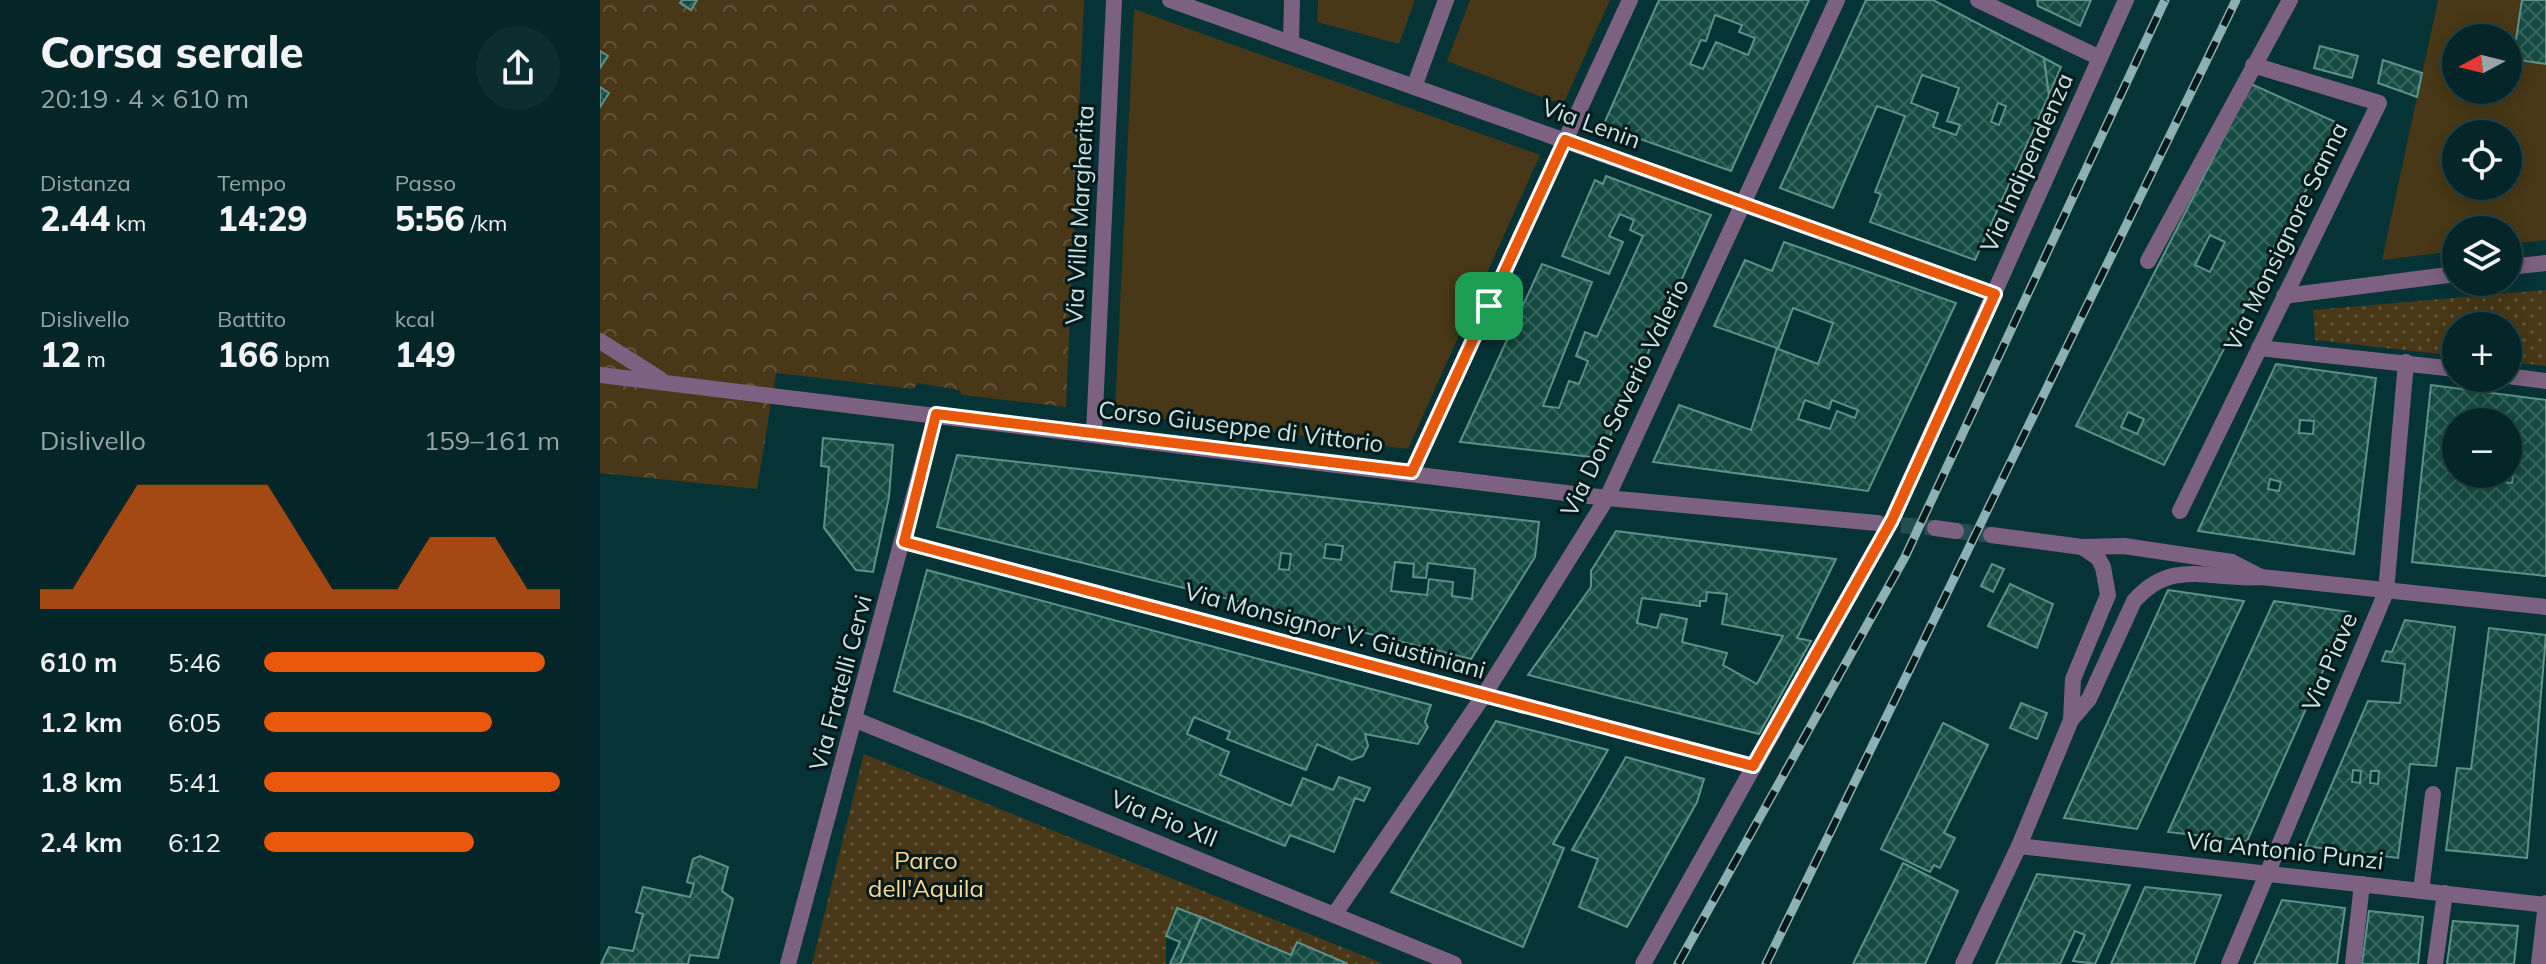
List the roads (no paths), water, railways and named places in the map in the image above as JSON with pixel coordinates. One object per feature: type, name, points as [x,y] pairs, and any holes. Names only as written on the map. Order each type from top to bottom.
[{"type":"street","name":"Via Villa Margherita","points":[[1094,433],[1114,0]]},
{"type":"street","name":"Via Lenin","points":[[1170,0],[1995,294]]},
{"type":"street","points":[[1291,43],[1292,0]]},
{"type":"street","points":[[1414,87],[1446,0]]},
{"type":"street","points":[[1412,472],[1630,0]]},
{"type":"street","name":"Via Don Saverio Valerio","points":[[1334,915],[1484,695],[1607,498],[1837,0]]},
{"type":"street","points":[[1978,0],[2100,58]]},
{"type":"street","name":"Via Indipendenza","points":[[1643,964],[1884,522],[1995,294],[2126,0]]},
{"type":"street","points":[[2148,261],[2290,0]]},
{"type":"street","name":"Via Monsignore Sanna","points":[[2180,511],[2379,103],[2253,65]]},
{"type":"street","points":[[2522,266],[2546,263]]},
{"type":"street","points":[[2284,296],[2442,276]]},
{"type":"street","points":[[600,341],[669,384]]},
{"type":"street","points":[[2259,348],[2442,367]]},
{"type":"street","name":"Via Piave","points":[[2229,964],[2386,592],[2406,362]]},
{"type":"street","name":"Corso Giuseppe di Vittorio","points":[[600,375],[1607,498],[1884,522]]},
{"type":"street","points":[[2522,378],[2546,381]]},
{"type":"street","name":"Via Fratelli Cervi","points":[[788,964],[936,414]]},
{"type":"street","points":[[1935,528],[1956,531]]},
{"type":"street","points":[[1991,535],[2082,547],[2124,546],[2232,562],[2261,577]]},
{"type":"street","name":"Via Monsignor V. Giustiniani","points":[[904,542],[1753,766]]},
{"type":"street","points":[[2071,720],[2073,679],[2108,595],[2103,567],[2098,558],[2082,547]]},
{"type":"street","points":[[1963,964],[2019,846],[2071,720],[2089,699],[2134,601],[2158,580],[2176,572],[2233,579],[2261,577],[2546,607]]},
{"type":"street","name":"Via Pio XII","points":[[856,720],[1454,964]]},
{"type":"street","points":[[2421,891],[2433,794]]},
{"type":"street","name":"Vía Antonio Punzi","points":[[2019,846],[2546,904]]},
{"type":"street","points":[[2353,964],[2362,884]]},
{"type":"street","points":[[2435,964],[2445,893]]},
{"type":"street","points":[[2539,964],[2546,904]]},
{"type":"tunnel","points":[[1877,523],[1935,528]]},
{"type":"tunnel","points":[[1956,531],[1991,535]]},
{"type":"railway","points":[[1678,964],[1905,557],[2165,0]]},
{"type":"railway","points":[[1766,964],[2236,0]]},
{"type":"park label","name":"Parco dell'Aquila","points":[[926,875]]}]
